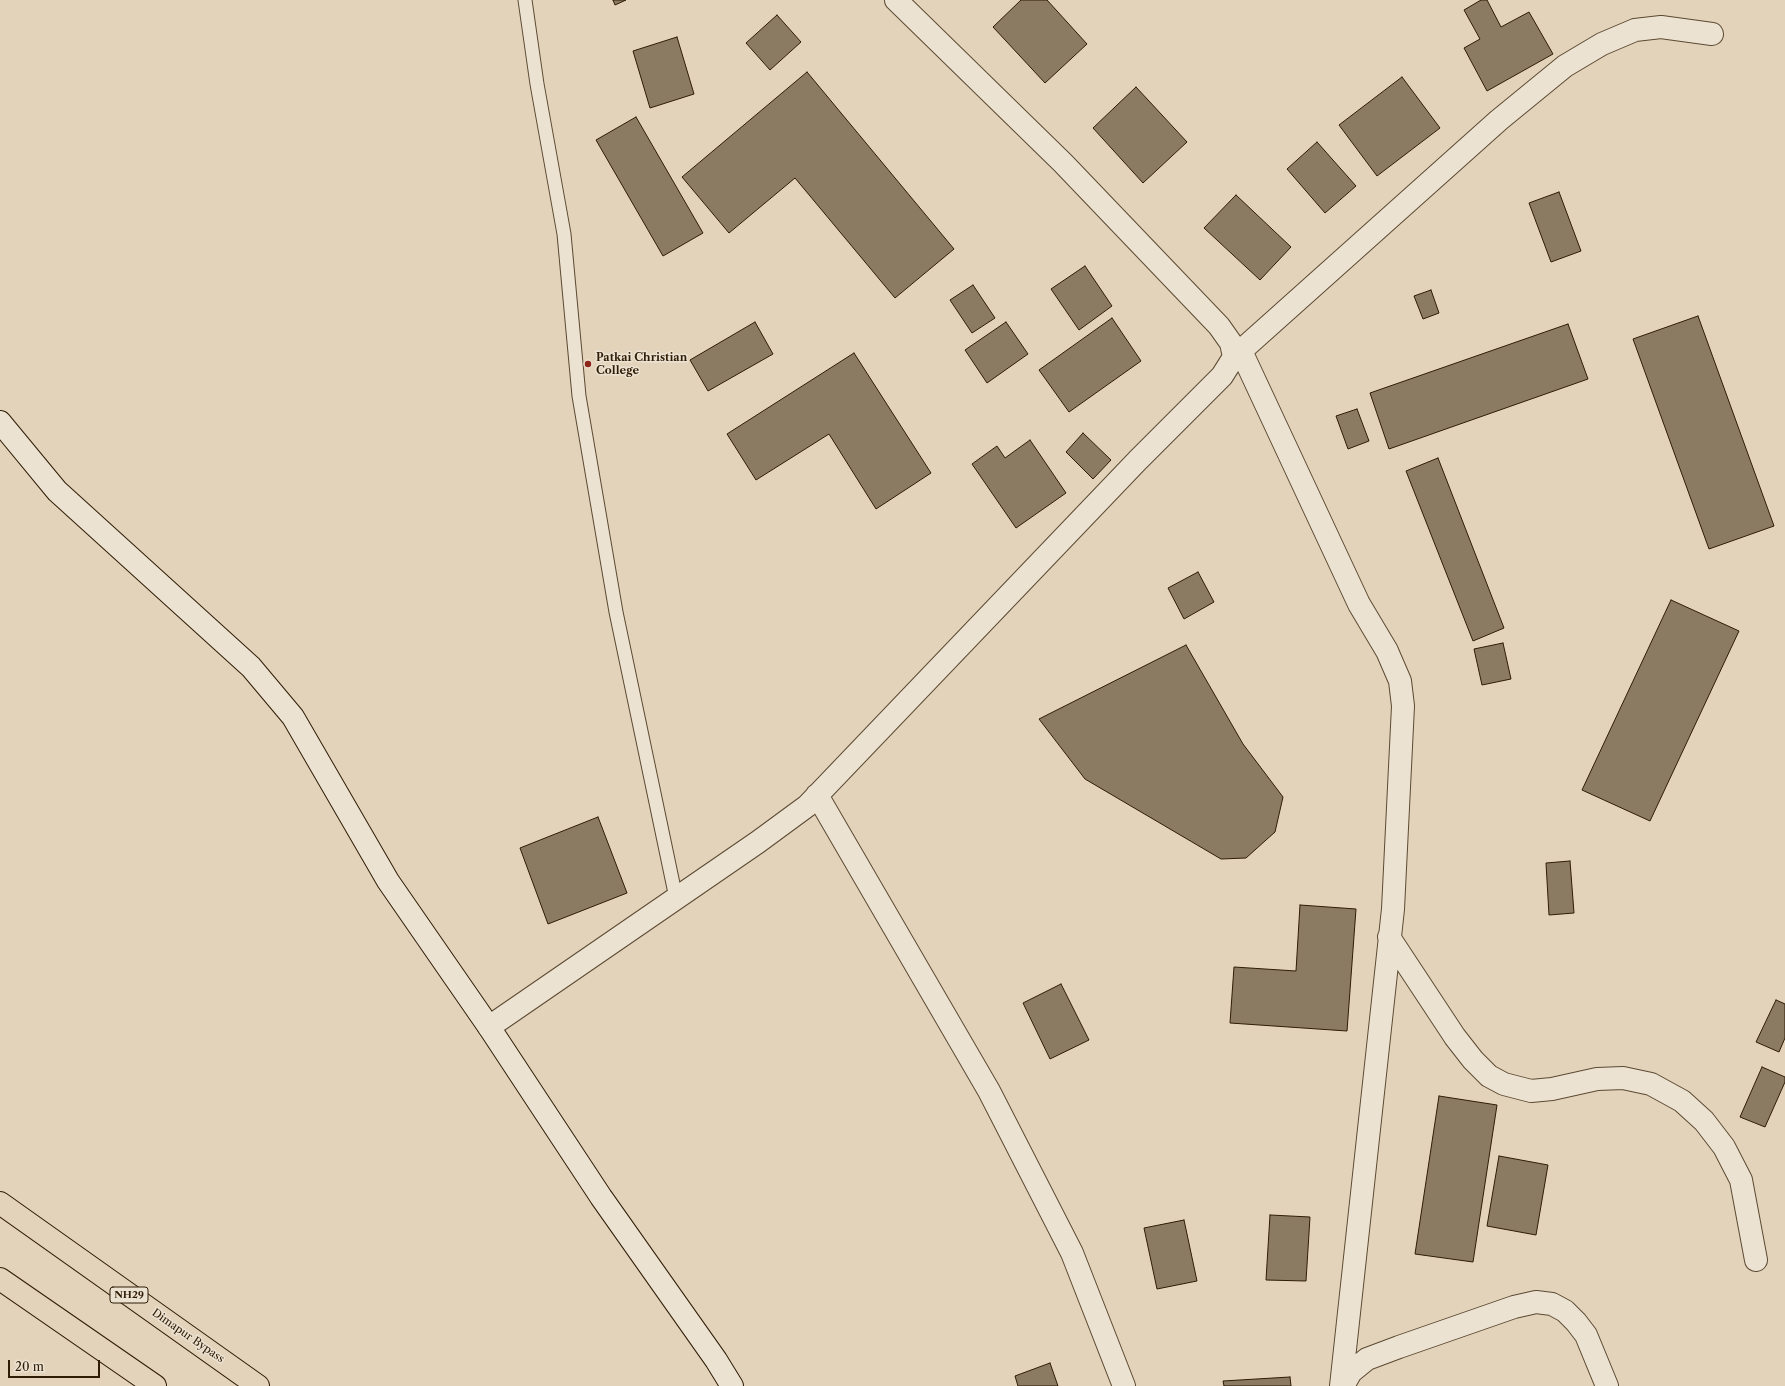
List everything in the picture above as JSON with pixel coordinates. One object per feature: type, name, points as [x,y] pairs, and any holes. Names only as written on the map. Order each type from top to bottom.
[{"type":"highway","name":"Dimapur Bypass","points":[[0,1203],[258,1386]]},
{"type":"highway","points":[[0,1279],[155,1386]]},
{"type":"street","points":[[896,0],[1063,163],[1219,326],[1237,354],[1359,604],[1387,651],[1400,681],[1403,706],[1396,859],[1390,937],[1342,1386]]},
{"type":"street","points":[[489,1027],[758,842],[806,806],[1138,460],[1222,376],[1237,354],[1499,120],[1565,66],[1602,44],[1636,30],[1661,27],[1712,34]]},
{"type":"street","points":[[0,422],[57,491],[251,667],[293,718],[388,881],[489,1027],[601,1197],[716,1360],[732,1386]]},
{"type":"street","points":[[817,795],[989,1091],[1072,1253],[1124,1386]]},
{"type":"street","points":[[1390,937],[1454,1037],[1473,1060],[1489,1076],[1504,1084],[1531,1091],[1552,1090],[1597,1079],[1623,1078],[1651,1084],[1682,1101],[1704,1121],[1724,1147],[1742,1180],[1756,1260]]},
{"type":"street","points":[[1342,1386],[1351,1372],[1367,1359],[1398,1346],[1506,1310],[1536,1302],[1552,1304],[1565,1311],[1576,1322],[1586,1335],[1607,1386]]},
{"type":"lane","points":[[525,0],[537,84],[564,234],[579,396],[616,612],[676,898]]},
{"type":"building","points":[[613,0],[626,0],[615,5]]},
{"type":"building","points":[[1021,0],[1047,0],[1087,44],[1045,83],[993,27]]},
{"type":"building","points":[[1481,0],[1487,0],[1501,27],[1529,12],[1553,54],[1487,91],[1464,48],[1480,39],[1464,10]]},
{"type":"building","points":[[777,15],[801,42],[770,70],[746,43]]},
{"type":"building","points":[[677,37],[694,94],[650,108],[633,51]]},
{"type":"building","points":[[807,72],[954,249],[895,298],[795,178],[729,233],[682,177]]},
{"type":"building","points":[[1402,77],[1440,128],[1377,176],[1339,125]]},
{"type":"building","points":[[1136,87],[1187,142],[1143,183],[1093,128]]},
{"type":"building","points":[[636,117],[703,233],[663,256],[596,140]]},
{"type":"building","points":[[1317,142],[1356,186],[1325,213],[1287,169]]},
{"type":"building","points":[[1559,192],[1581,251],[1551,262],[1529,203]]},
{"type":"building","points":[[1236,195],[1291,247],[1260,280],[1204,228]]},
{"type":"building","points":[[1085,266],[1112,306],[1079,330],[1051,289]]},
{"type":"building","points":[[973,285],[995,318],[972,333],[950,300]]},
{"type":"building","points":[[1431,290],[1439,313],[1423,319],[1414,296]]},
{"type":"building","points":[[1698,316],[1774,526],[1709,549],[1633,339]]},
{"type":"building","points":[[1112,318],[1141,361],[1069,412],[1039,370]]},
{"type":"building","points":[[755,322],[773,354],[708,391],[690,360]]},
{"type":"building","points":[[1006,322],[1028,354],[987,383],[965,350]]},
{"type":"building","points":[[1568,324],[1588,379],[1389,449],[1370,393]]},
{"type":"building","points":[[854,353],[931,473],[876,509],[829,434],[756,480],[727,434]]},
{"type":"building","points":[[1357,409],[1369,441],[1348,449],[1336,416]]},
{"type":"building","points":[[1083,433],[1111,460],[1093,479],[1066,452]]},
{"type":"building","points":[[1030,440],[1066,493],[1016,528],[972,464],[997,446],[1005,458]]},
{"type":"building","points":[[1438,458],[1504,628],[1473,641],[1406,471]]},
{"type":"building","points":[[1198,572],[1214,602],[1184,619],[1168,588]]},
{"type":"building","points":[[1671,600],[1739,631],[1650,821],[1582,790]]},
{"type":"building","points":[[1503,643],[1511,679],[1482,685],[1474,649]]},
{"type":"building","points":[[1186,645],[1243,744],[1283,797],[1275,832],[1246,858],[1221,859],[1085,779],[1039,719]]},
{"type":"building","points":[[598,817],[627,893],[548,924],[520,848]]},
{"type":"building","points":[[1570,861],[1574,913],[1549,915],[1546,863]]},
{"type":"building","points":[[1300,905],[1356,909],[1347,1031],[1230,1023],[1234,967],[1296,971]]},
{"type":"building","points":[[1061,984],[1089,1040],[1050,1059],[1023,1003]]},
{"type":"building","points":[[1776,1000],[1785,1004],[1785,1038],[1779,1052],[1756,1042]]},
{"type":"building","points":[[1762,1067],[1785,1077],[1785,1082],[1765,1127],[1740,1117]]},
{"type":"building","points":[[1439,1096],[1497,1105],[1473,1262],[1415,1254]]},
{"type":"building","points":[[1499,1156],[1548,1165],[1536,1235],[1487,1226]]},
{"type":"building","points":[[1270,1215],[1310,1217],[1306,1281],[1266,1280]]},
{"type":"building","points":[[1184,1220],[1197,1281],[1157,1289],[1144,1228]]},
{"type":"building","points":[[1050,1363],[1058,1386],[1018,1386],[1015,1376]]},
{"type":"building","points":[[1290,1377],[1291,1386],[1224,1386],[1223,1381]]},
{"type":"place","name":"Patkai Christian College","points":[[588,364]]}]
